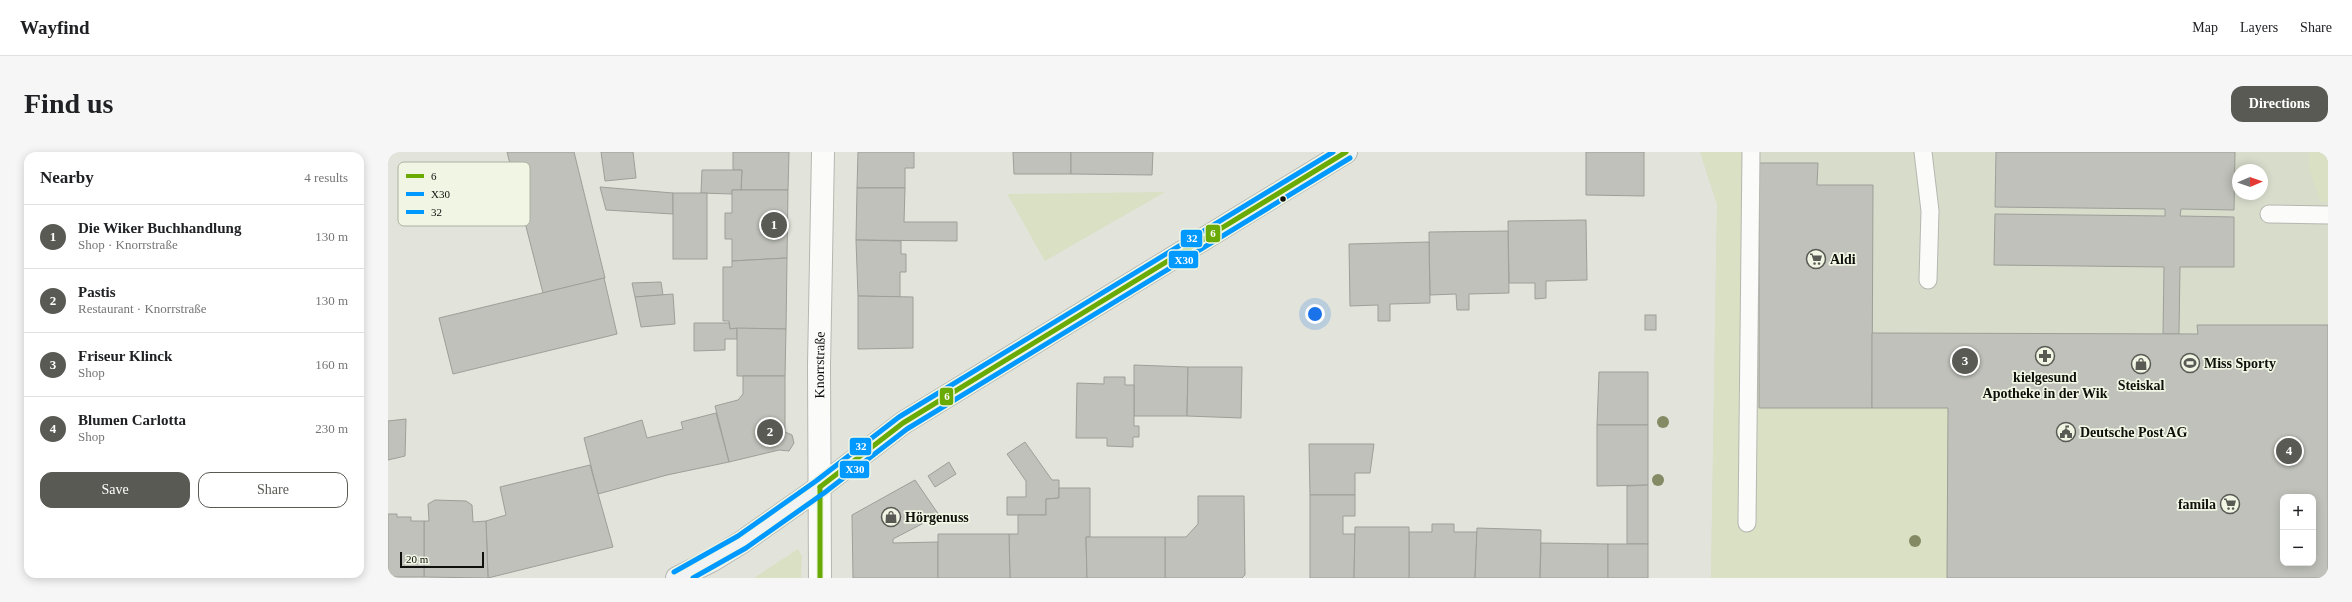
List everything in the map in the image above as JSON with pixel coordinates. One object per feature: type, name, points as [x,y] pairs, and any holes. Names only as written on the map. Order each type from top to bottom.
[{"type":"main road","points":[[677,578],[712,561],[742,542],[820,487],[903,423],[1346,152]]},
{"type":"street","name":"Knorrstraße","points":[[820,578],[819,366],[823,152]]},
{"type":"lane","points":[[1747,524],[1751,152]]},
{"type":"lane","points":[[1923,152],[1930,211],[1928,280]]},
{"type":"lane","points":[[2269,214],[2328,215]]},
{"type":"shaded area","points":[[1700,152],[2328,152],[2328,578],[1711,578],[1717,204]]},
{"type":"green space","points":[[1700,152],[1759,152],[1759,408],[1948,408],[1947,578],[1711,578],[1717,204]]},
{"type":"green space","points":[[2309,152],[2328,152],[2328,202],[2320,202],[2309,168]]},
{"type":"green space","points":[[1165,192],[1045,261],[1007,194]]},
{"type":"green space","points":[[798,549],[802,556],[801,578],[754,578]]},
{"type":"building","points":[[507,152],[574,152],[605,278],[543,293],[526,226],[530,226],[530,162],[510,162]]},
{"type":"building","points":[[601,152],[633,152],[636,178],[605,181]]},
{"type":"building","points":[[733,152],[789,152],[788,190],[741,190],[742,170],[733,170]]},
{"type":"building","points":[[858,152],[914,152],[914,168],[905,168],[905,188],[857,188]]},
{"type":"building","points":[[1013,152],[1071,152],[1071,174],[1014,174]]},
{"type":"building","points":[[1071,152],[1153,152],[1152,175],[1071,174]]},
{"type":"building","points":[[1586,152],[1644,152],[1644,196],[1586,195]]},
{"type":"building","points":[[1996,152],[2235,152],[2235,164],[2232,164],[2232,200],[2234,200],[2234,210],[2181,209],[2180,216],[2234,217],[2234,267],[2180,267],[2179,334],[2163,334],[2164,267],[1994,265],[1995,214],[2165,216],[2165,209],[1995,207]]},
{"type":"building","name":"Aldi","points":[[1759,163],[1818,163],[1817,185],[1873,185],[1872,408],[1759,408]]},
{"type":"building","points":[[702,170],[742,170],[741,190],[732,190],[732,194],[701,193]]},
{"type":"building","points":[[600,187],[673,193],[673,214],[606,210]]},
{"type":"building","points":[[857,188],[905,188],[904,222],[957,222],[957,241],[856,240]]},
{"type":"building","points":[[732,190],[788,190],[787,258],[732,261],[732,239],[725,239],[725,213],[732,213]]},
{"type":"building","points":[[673,193],[707,193],[707,259],[673,259]]},
{"type":"building","points":[[1586,220],[1587,280],[1546,281],[1546,298],[1535,299],[1535,283],[1509,283],[1508,221]]},
{"type":"building","points":[[1508,231],[1509,293],[1469,294],[1469,310],[1457,310],[1456,294],[1430,295],[1429,232]]},
{"type":"building","points":[[856,240],[901,241],[901,254],[906,254],[906,272],[900,272],[900,297],[858,296]]},
{"type":"building","points":[[1429,242],[1430,303],[1390,304],[1390,321],[1378,321],[1378,305],[1350,306],[1349,244]]},
{"type":"building","points":[[787,258],[786,329],[730,329],[729,321],[723,321],[723,267],[732,267],[732,261]]},
{"type":"building","points":[[604,278],[617,334],[453,374],[439,318]]},
{"type":"building","points":[[661,282],[663,295],[635,297],[632,283]]},
{"type":"building","points":[[673,294],[675,324],[641,327],[635,297]]},
{"type":"building","points":[[858,296],[913,297],[913,348],[858,349]]},
{"type":"building","points":[[1645,315],[1656,315],[1656,330],[1645,330]]},
{"type":"building","points":[[694,323],[729,323],[730,329],[737,328],[737,339],[725,339],[725,350],[694,351]]},
{"type":"building","points":[[2197,325],[2328,325],[2328,578],[1947,578],[1948,408],[1872,408],[1872,333],[2198,334]]},
{"type":"building","points":[[737,328],[786,329],[785,376],[737,376]]},
{"type":"building","points":[[1134,365],[1188,367],[1187,416],[1134,416]]},
{"type":"building","points":[[1188,367],[1242,367],[1241,418],[1187,416]]},
{"type":"building","points":[[1599,372],[1648,372],[1648,425],[1597,425]]},
{"type":"building","points":[[743,376],[785,376],[785,432],[792,435],[794,443],[789,451],[779,450],[729,462],[715,406],[738,400],[743,394]]},
{"type":"building","points":[[1104,377],[1125,377],[1125,385],[1134,385],[1134,426],[1139,426],[1139,437],[1133,437],[1133,447],[1107,446],[1107,438],[1076,438],[1077,383],[1104,384]]},
{"type":"building","points":[[716,413],[729,462],[667,475],[598,494],[584,438],[642,420],[647,438],[683,429],[681,422]]},
{"type":"building","points":[[406,419],[405,456],[388,460],[388,421]]},
{"type":"building","points":[[1597,425],[1648,425],[1648,485],[1597,486]]},
{"type":"building","points":[[1025,442],[1052,480],[1059,480],[1059,498],[1046,499],[1046,515],[1007,515],[1007,497],[1026,497],[1026,481],[1007,454]]},
{"type":"building","points":[[1309,444],[1374,444],[1370,473],[1355,473],[1355,495],[1310,495]]},
{"type":"building","points":[[949,462],[956,474],[935,487],[928,476]]},
{"type":"building","points":[[590,465],[613,547],[488,578],[486,521],[506,515],[500,487]]},
{"type":"building","points":[[915,480],[939,515],[893,539],[893,543],[938,542],[938,578],[853,578],[852,515]]},
{"type":"building","points":[[1648,485],[1648,544],[1627,544],[1627,486]]},
{"type":"building","points":[[1059,488],[1090,488],[1090,537],[1086,537],[1087,578],[1010,578],[1009,534],[1018,534],[1018,515],[1046,515],[1046,499],[1059,498]]},
{"type":"building","points":[[1310,495],[1355,495],[1355,516],[1343,516],[1343,534],[1355,534],[1354,578],[1310,578]]},
{"type":"building","points":[[1198,496],[1244,496],[1245,575],[1242,578],[1165,578],[1165,537],[1186,537],[1198,524]]},
{"type":"building","points":[[435,500],[466,501],[472,505],[473,522],[486,521],[488,578],[424,577],[424,521],[429,521],[428,504]]},
{"type":"building","points":[[388,514],[397,514],[397,517],[411,517],[411,521],[424,521],[424,577],[388,577]]},
{"type":"building","points":[[1432,524],[1454,524],[1454,532],[1477,532],[1475,578],[1409,578],[1409,532],[1432,532]]},
{"type":"building","points":[[1355,527],[1409,527],[1409,578],[1354,578]]},
{"type":"building","points":[[1477,528],[1541,530],[1540,578],[1475,578]]},
{"type":"building","points":[[938,534],[1009,534],[1010,578],[938,578]]},
{"type":"building","points":[[1086,537],[1165,537],[1165,578],[1087,578]]},
{"type":"building","points":[[1541,543],[1608,544],[1608,578],[1540,578]]},
{"type":"building","points":[[1608,544],[1648,544],[1648,578],[1608,578]]},
{"type":"transit line","name":"32","points":[[674,572],[738,536],[816,481],[899,417],[1333,152]]},
{"type":"transit line","name":"6","points":[[820,487],[903,423],[1346,152]]},
{"type":"transit line","name":"X30","points":[[693,578],[746,548],[824,493],[907,429],[1350,158]]},
{"type":"transit line","name":"6","points":[[820,487],[820,578]]},
{"type":"place","name":"Die Wiker Buchhandlung","points":[[774,225]]},
{"type":"place","name":"Aldi","points":[[1816,259]]},
{"type":"place","name":"kielgesund Apotheke in der Wik","points":[[2045,356]]},
{"type":"place","name":"Friseur Klinck","points":[[1965,361]]},
{"type":"place","name":"Miss Sporty","points":[[2190,363]]},
{"type":"place","name":"Steiskal","points":[[2141,364]]},
{"type":"place","name":"Pastis","points":[[770,432]]},
{"type":"place","name":"Deutsche Post AG","points":[[2066,432]]},
{"type":"place","name":"Blumen Carlotta","points":[[2289,451]]},
{"type":"place","name":"famila","points":[[2230,504]]},
{"type":"place","name":"Hörgenuss","points":[[891,517]]}]
